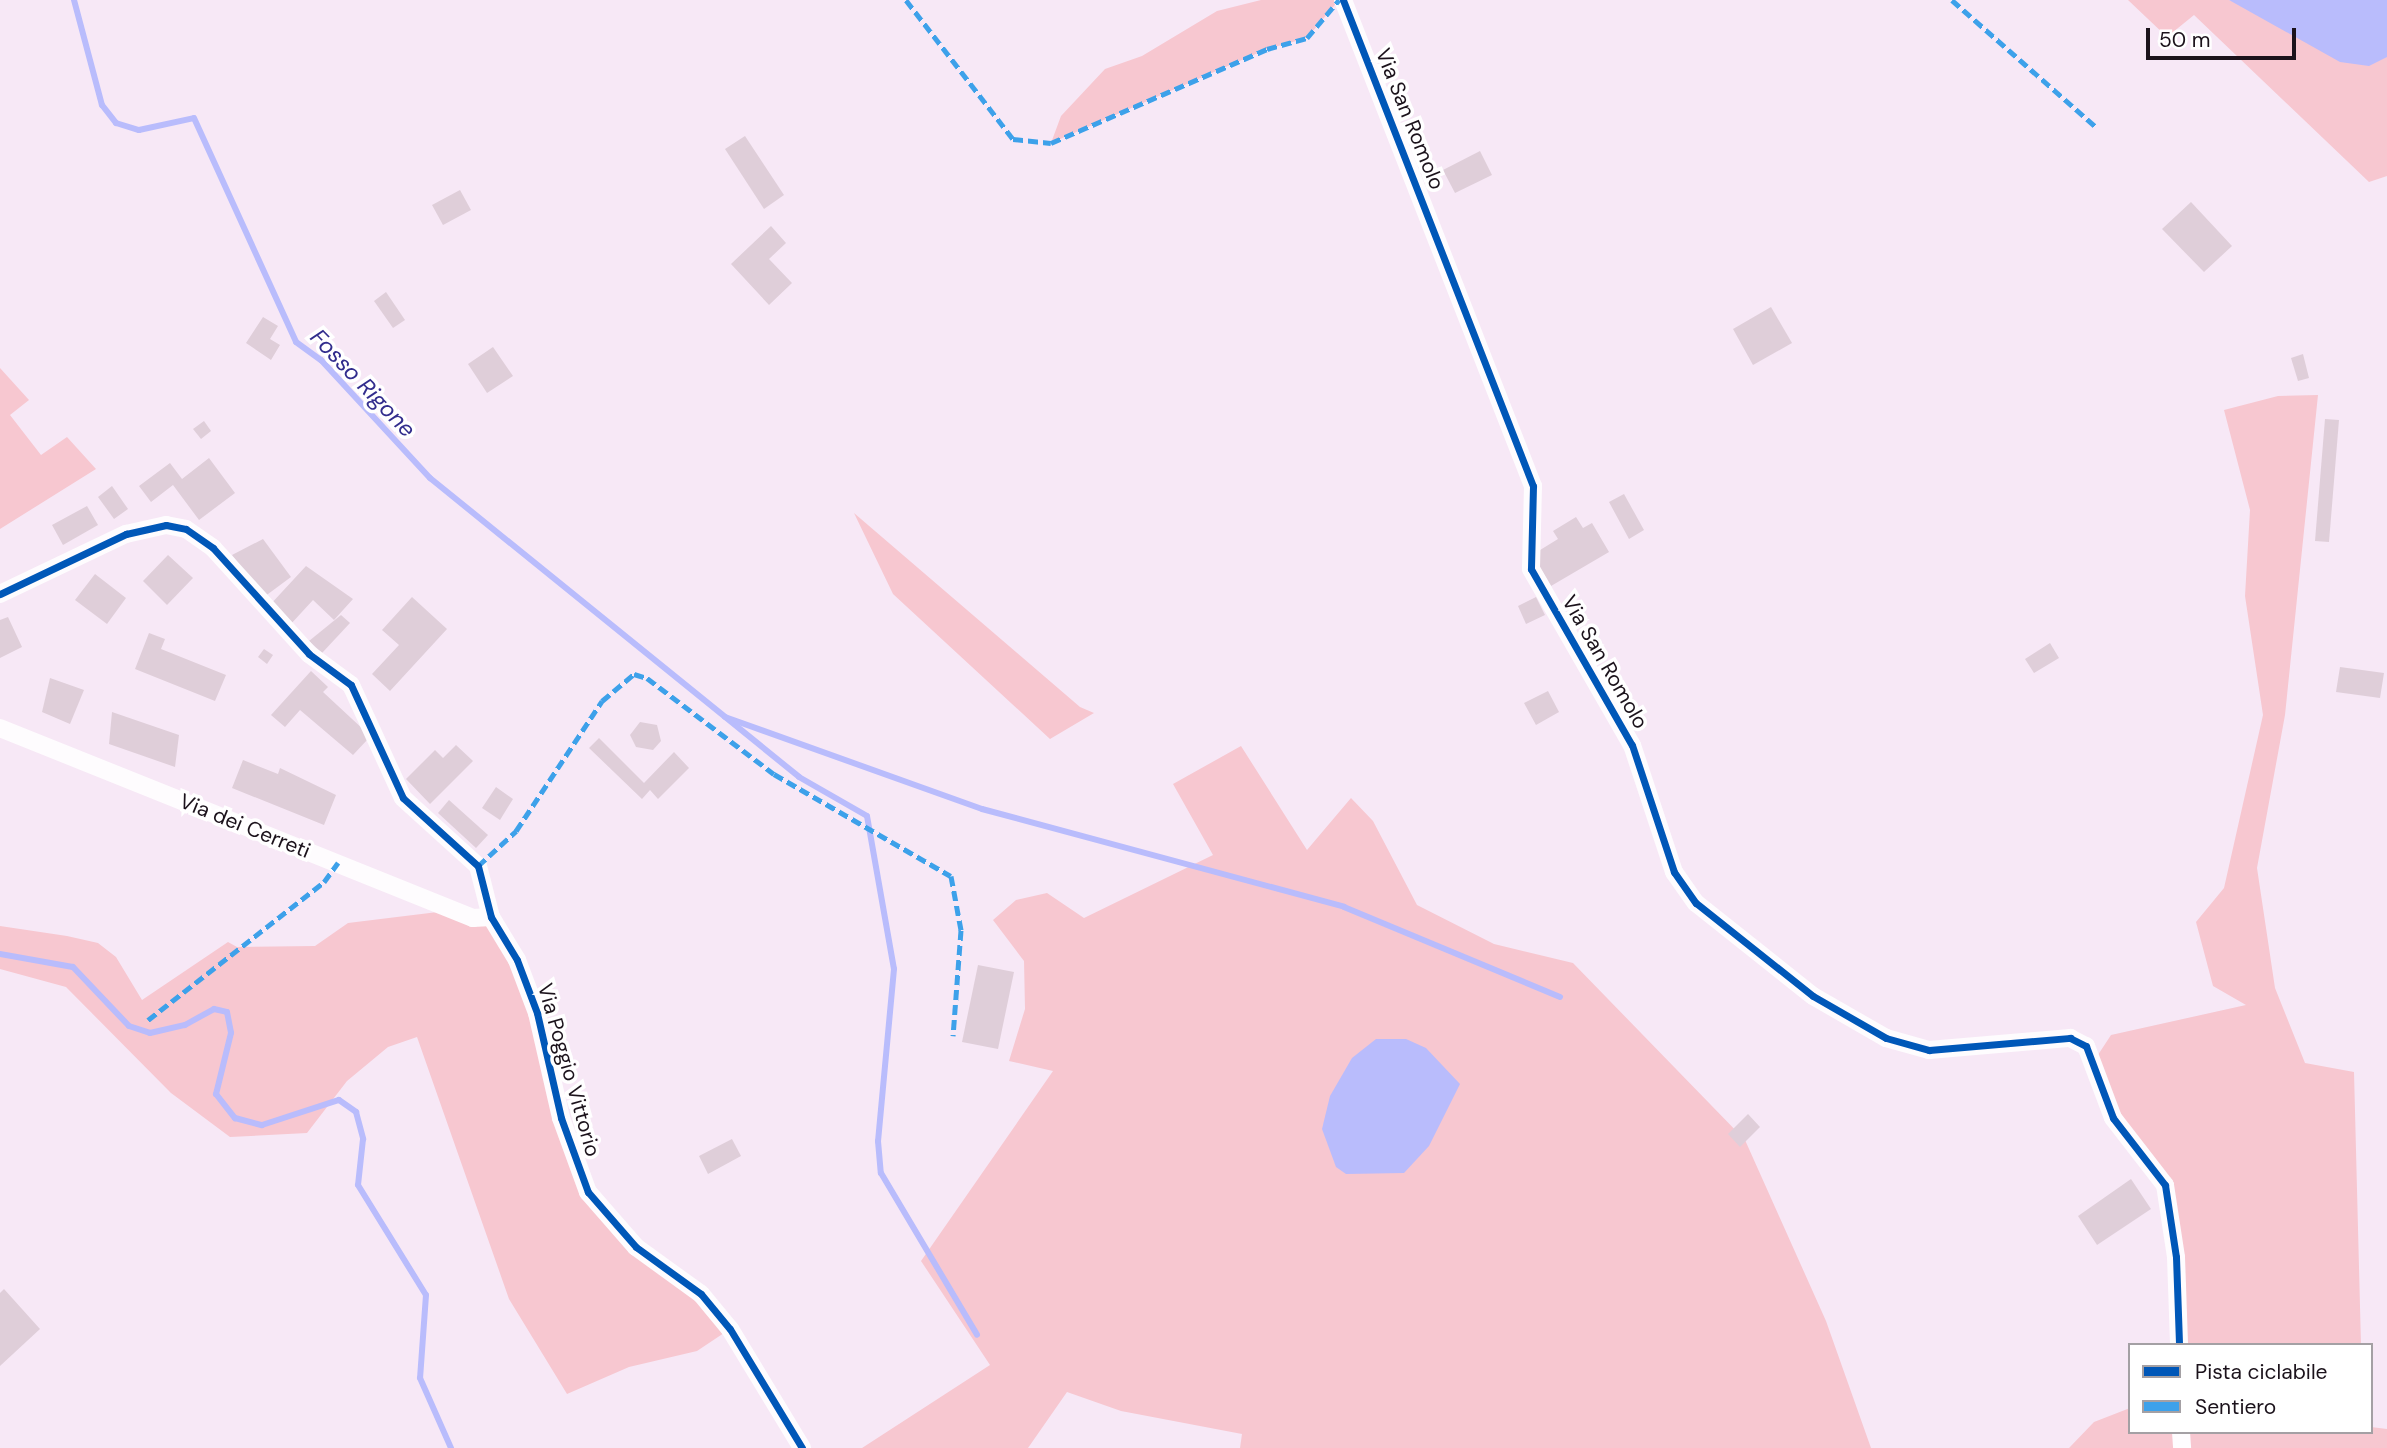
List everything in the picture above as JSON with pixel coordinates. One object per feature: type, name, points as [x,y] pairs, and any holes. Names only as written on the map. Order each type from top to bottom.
[{"type":"street","name":"Via San Romolo","points":[[1343,0],[1532,486],[1531,569],[1632,745],[1674,872],[1696,903],[1813,996],[1886,1038],[1929,1050],[2070,1038],[2086,1046],[2113,1118],[2165,1185],[2179,1343]]},
{"type":"street","name":"Via Poggio Vittorio","points":[[0,594],[126,534],[166,525],[186,529],[213,548],[309,654],[351,685],[403,798],[478,866],[491,917],[517,960],[537,1013],[561,1118],[588,1192],[636,1247],[715,1311],[802,1448]]},
{"type":"street","name":"Via dei Cerreti","points":[[0,728],[473,918],[491,917]]},
{"type":"shaded area","points":[[1261,0],[1339,0],[1307,38],[1267,49],[1051,143],[1061,116],[1105,69],[1142,56],[1217,11]]},
{"type":"shaded area","points":[[2128,0],[2229,0],[2387,57],[2387,176],[2369,182],[2194,15],[2167,37]]},
{"type":"shaded area","points":[[0,368],[29,400],[10,415],[41,455],[67,437],[96,469],[0,529]]},
{"type":"shaded area","points":[[2318,395],[2285,715],[2257,868],[2275,988],[2305,1063],[2354,1072],[2361,1343],[2179,1343],[2165,1185],[2113,1118],[2092,1064],[2111,1035],[2246,1005],[2213,986],[2196,922],[2224,888],[2263,715],[2245,596],[2250,510],[2224,410],[2278,396]]},
{"type":"shaded area","points":[[854,513],[1080,707],[1094,713],[1050,739],[893,594]]},
{"type":"shaded area","points":[[1241,746],[1307,850],[1351,798],[1373,821],[1417,905],[1494,944],[1573,963],[1745,1140],[1826,1321],[1871,1448],[1240,1448],[1242,1434],[1121,1411],[1067,1392],[1028,1448],[862,1448],[990,1365],[921,1261],[1053,1071],[1009,1061],[1025,1009],[1024,961],[993,920],[1016,900],[1047,893],[1084,918],[1213,855],[1173,784]]},
{"type":"shaded area","points":[[454,910],[491,917],[517,960],[588,1192],[730,1329],[697,1351],[629,1367],[567,1394],[509,1299],[417,1037],[388,1047],[347,1081],[307,1133],[230,1137],[171,1093],[66,987],[0,969],[0,926],[67,936],[98,943],[116,957],[142,1000],[228,942],[237,947],[315,946],[348,923]]},
{"type":"shaded area","points":[[2128,1409],[2128,1434],[2373,1434],[2373,1427],[2387,1429],[2387,1448],[2069,1448],[2094,1422]]},
{"type":"water","points":[[2229,0],[2387,0],[2387,57],[2369,66],[2340,62]]},
{"type":"water","points":[[1376,1039],[1406,1039],[1426,1048],[1460,1084],[1429,1146],[1404,1173],[1346,1174],[1336,1167],[1322,1129],[1330,1096],[1352,1058]]},
{"type":"building","points":[[745,136],[784,195],[764,209],[725,149]]},
{"type":"building","points":[[1480,151],[1492,175],[1455,193],[1443,170]]},
{"type":"building","points":[[460,190],[471,210],[443,225],[432,205]]},
{"type":"building","points":[[2191,202],[2232,246],[2204,272],[2162,229]]},
{"type":"building","points":[[771,226],[786,243],[769,259],[792,283],[769,305],[731,264]]},
{"type":"building","points":[[386,292],[405,320],[393,328],[374,301]]},
{"type":"building","points":[[1771,307],[1792,343],[1753,365],[1733,329]]},
{"type":"building","points":[[263,317],[278,326],[270,339],[280,345],[271,360],[246,343]]},
{"type":"building","points":[[493,347],[513,376],[487,393],[468,364]]},
{"type":"building","points":[[2303,354],[2309,378],[2298,381],[2291,358]]},
{"type":"building","points":[[2325,419],[2339,420],[2329,542],[2315,541]]},
{"type":"building","points":[[204,421],[211,431],[201,439],[193,429]]},
{"type":"building","points":[[209,458],[235,493],[199,520],[173,485],[151,502],[139,486],[170,463],[182,479]]},
{"type":"building","points":[[112,486],[128,509],[114,519],[98,497]]},
{"type":"building","points":[[1624,494],[1644,530],[1629,539],[1609,502]]},
{"type":"building","points":[[87,506],[98,525],[63,545],[52,525]]},
{"type":"building","points":[[1576,517],[1583,528],[1592,523],[1609,552],[1551,586],[1532,555],[1558,539],[1553,531]]},
{"type":"building","points":[[263,539],[291,577],[264,597],[232,555]]},
{"type":"building","points":[[168,555],[193,578],[167,605],[143,581]]},
{"type":"building","points":[[306,566],[353,599],[334,620],[313,600],[290,625],[269,606]]},
{"type":"building","points":[[95,574],[126,598],[107,624],[75,600]]},
{"type":"building","points":[[412,597],[447,629],[390,691],[372,674],[399,645],[382,630]]},
{"type":"building","points":[[1536,597],[1545,615],[1526,624],[1518,606]]},
{"type":"building","points":[[341,615],[350,623],[322,653],[309,641]]},
{"type":"building","points":[[8,617],[22,647],[0,658],[0,620]]},
{"type":"building","points":[[149,633],[165,639],[161,649],[226,675],[215,701],[135,669]]},
{"type":"building","points":[[2050,643],[2059,658],[2034,673],[2025,659]]},
{"type":"building","points":[[264,649],[273,655],[267,664],[258,657]]},
{"type":"building","points":[[2340,667],[2384,673],[2380,698],[2336,692]]},
{"type":"building","points":[[311,671],[328,687],[323,692],[365,731],[368,739],[353,755],[300,710],[285,727],[271,715]]},
{"type":"building","points":[[50,678],[84,690],[70,724],[42,712]]},
{"type":"building","points":[[1548,691],[1559,712],[1536,725],[1524,703]]},
{"type":"building","points":[[112,712],[179,735],[175,767],[109,744]]},
{"type":"building","points":[[640,722],[657,725],[661,741],[653,750],[636,747],[630,735]]},
{"type":"building","points":[[599,738],[644,783],[674,752],[689,768],[658,799],[650,790],[642,799],[589,748]]},
{"type":"building","points":[[456,745],[473,761],[430,804],[406,779],[435,750],[443,758]]},
{"type":"building","points":[[243,760],[278,774],[280,768],[336,795],[324,825],[232,788]]},
{"type":"building","points":[[496,787],[513,799],[500,820],[482,808]]},
{"type":"building","points":[[449,800],[488,835],[476,848],[438,813]]},
{"type":"building","points":[[978,965],[1014,972],[998,1049],[962,1042]]},
{"type":"building","points":[[1748,1114],[1760,1127],[1740,1147],[1728,1134]]},
{"type":"building","points":[[732,1139],[741,1156],[708,1174],[699,1156]]},
{"type":"building","points":[[2131,1179],[2151,1209],[2097,1245],[2078,1216]]},
{"type":"building","points":[[4,1289],[40,1329],[0,1366],[0,1293]]},
{"type":"waterway","name":"Fosso Rigone","points":[[74,0],[102,105],[116,123],[139,130],[194,118],[296,342],[321,360],[430,478],[799,777],[867,816],[894,969],[878,1141],[881,1173],[977,1335]]},
{"type":"waterway","points":[[725,717],[982,809],[1344,907],[1560,997]]},
{"type":"waterway","points":[[0,954],[73,967],[129,1026],[150,1033],[185,1025],[214,1009],[227,1012],[231,1033],[216,1094],[235,1118],[262,1125],[339,1100],[356,1112],[363,1139],[358,1185],[426,1295],[420,1378],[451,1448]]},
{"type":"marked path","points":[[906,0],[1013,139],[1051,143],[1267,49],[1307,38],[1339,0]]},
{"type":"marked path","points":[[1952,0],[2097,128]]},
{"type":"marked path","points":[[478,866],[516,831],[602,701],[634,674],[647,678],[774,774],[951,876],[961,930],[953,1036]]},
{"type":"marked path","points":[[148,1020],[324,882],[338,863]]},
{"type":"cycle path","points":[[1343,0],[1533,486],[1531,569],[1632,745],[1674,872],[1696,903],[1813,996],[1886,1038],[1929,1050],[2070,1038],[2086,1046],[2113,1118],[2165,1185],[2176,1257],[2179,1343]]},
{"type":"cycle path","points":[[0,594],[126,534],[166,525],[186,529],[213,548],[309,654],[351,685],[403,798],[478,866],[491,917],[517,960],[537,1013],[561,1118],[588,1192],[636,1247],[701,1294],[730,1329],[802,1448]]}]
